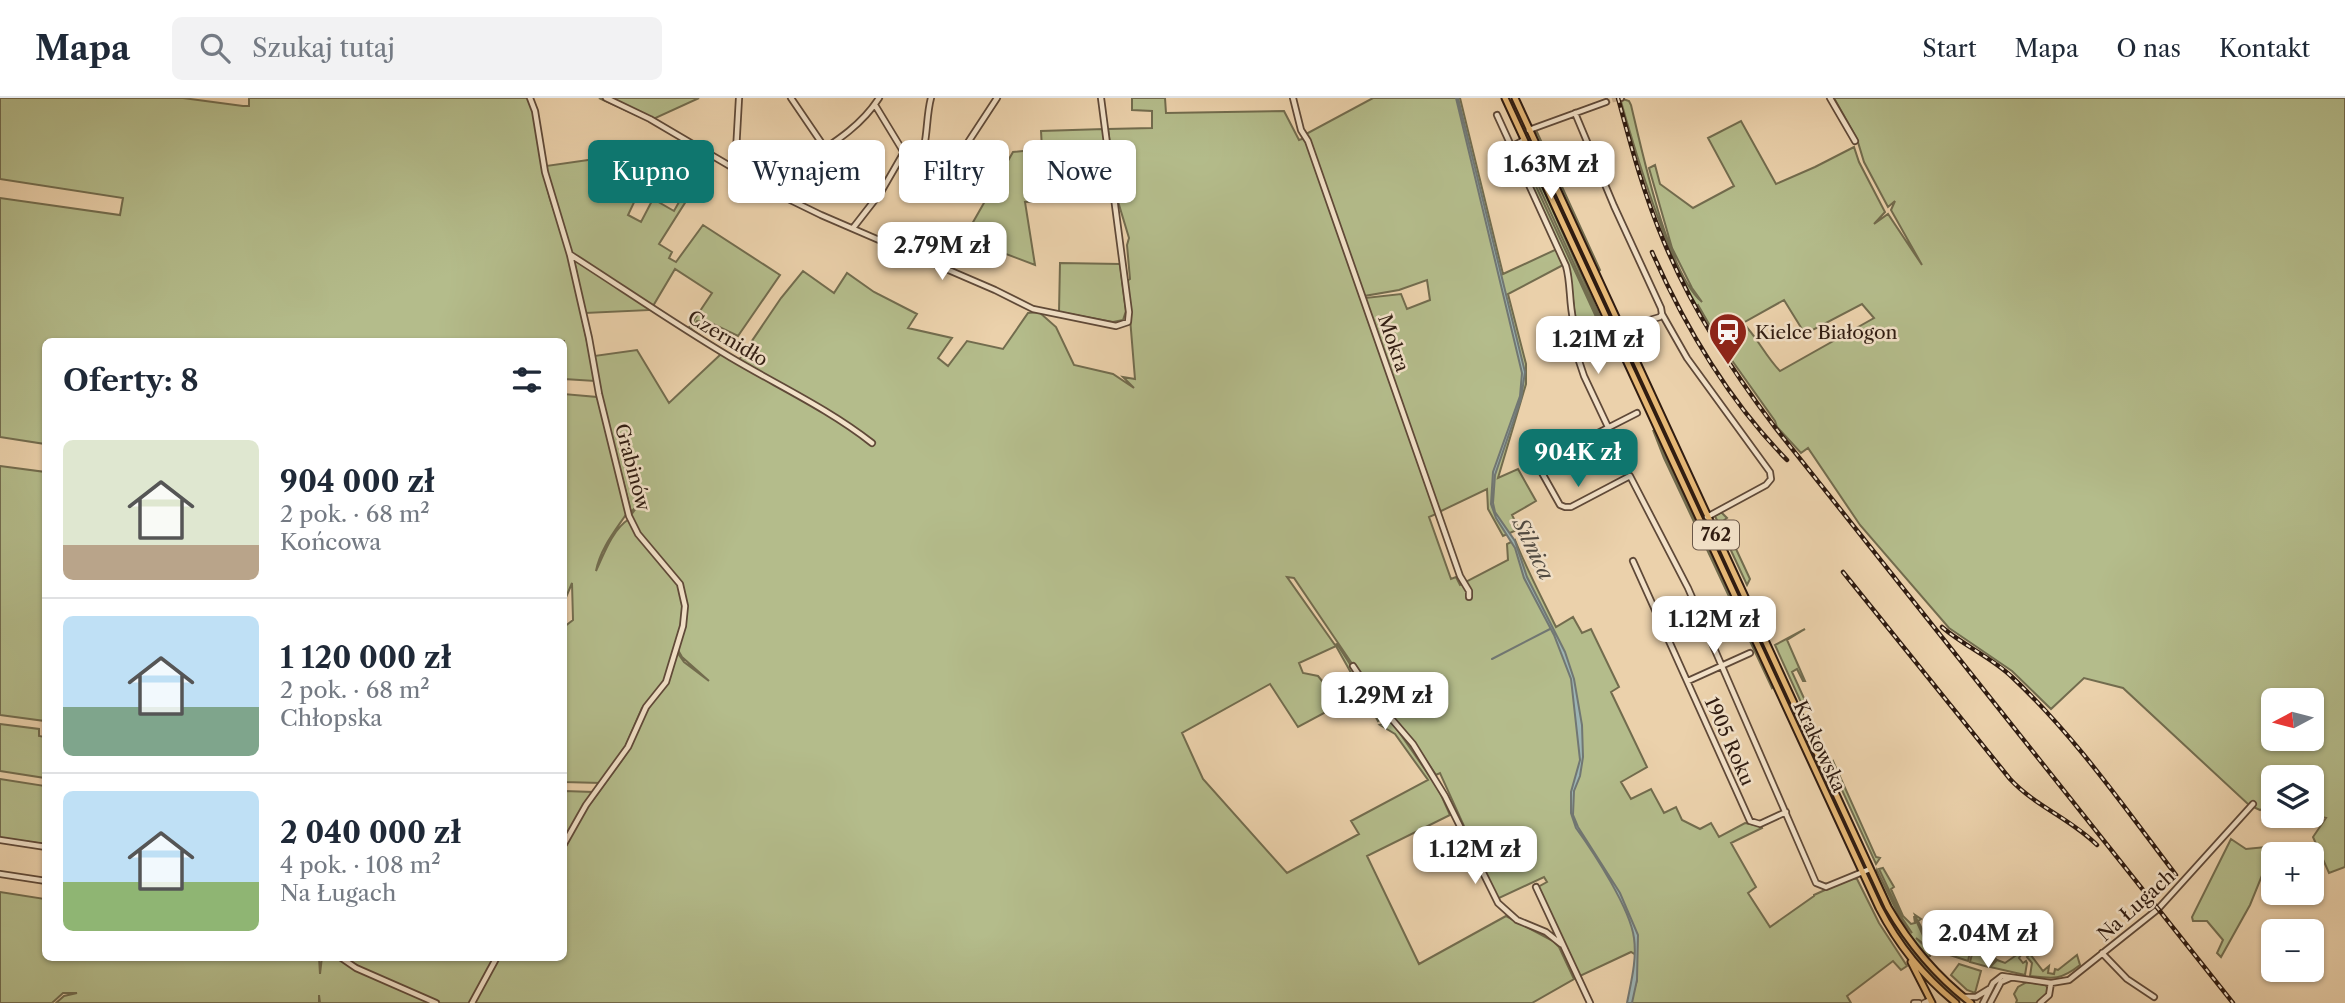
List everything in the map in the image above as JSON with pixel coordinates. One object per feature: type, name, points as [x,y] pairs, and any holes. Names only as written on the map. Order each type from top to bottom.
[{"type":"main road","name":"Krakowska","points":[[1505,98],[1886,923],[1932,982],[1956,1003]]},
{"type":"main road","name":"Krakowska","points":[[1515,98],[1888,907],[1913,946],[1939,976],[1971,1003]]},
{"type":"main road","points":[[1908,954],[1924,1002]]},
{"type":"street","name":"Grabinów","points":[[530,98],[552,198],[570,255],[599,394],[629,516],[638,534],[680,584],[685,606],[683,626],[668,676],[646,707],[628,747],[586,805],[567,839]]},
{"type":"street","points":[[606,98],[650,119],[728,165]]},
{"type":"street","points":[[737,140],[739,98]]},
{"type":"street","points":[[791,98],[820,140]]},
{"type":"street","points":[[837,140],[854,128],[878,98]]},
{"type":"street","points":[[925,140],[931,98]]},
{"type":"street","points":[[970,140],[997,98]]},
{"type":"street","points":[[797,203],[1032,309],[1116,326],[1128,322],[1129,312],[1101,98]]},
{"type":"street","name":"Mokra","points":[[1293,98],[1301,130],[1308,141],[1469,597]]},
{"type":"street","points":[[1830,98],[1855,141]]},
{"type":"street","points":[[1530,130],[1606,102]]},
{"type":"street","points":[[875,104],[899,144]]},
{"type":"street","points":[[1575,113],[1662,314],[1687,358],[1770,472],[1771,479],[1766,485],[1707,517]]},
{"type":"street","points":[[1497,115],[1566,266],[1575,329],[1584,341]]},
{"type":"street","points":[[1511,147],[1524,140]]},
{"type":"street","points":[[852,228],[881,192],[899,161]]},
{"type":"street","name":"Czernidło","points":[[570,255],[708,344],[782,386],[872,443]]},
{"type":"street","points":[[1608,427],[1578,358],[1579,349],[1584,341],[1660,317],[1662,314]]},
{"type":"street","points":[[1637,413],[1537,464],[1560,505],[1565,507],[1571,507],[1630,476],[1688,588],[1815,883],[1826,887],[1870,869]]},
{"type":"street","name":"1905 Roku","points":[[1633,561],[1750,821],[1760,824],[1786,812]]},
{"type":"street","points":[[1688,681],[1750,653]]},
{"type":"street","points":[[1353,666],[1377,702],[1413,744],[1445,796],[1498,904],[1517,920],[1546,932],[1561,944]]},
{"type":"street","name":"Na Ługach","points":[[2051,983],[2069,980],[2168,899],[2253,804]]},
{"type":"street","points":[[0,840],[42,845]]},
{"type":"street","points":[[0,874],[42,880]]},
{"type":"street","points":[[1536,887],[1590,1003]]},
{"type":"street","points":[[2102,953],[2127,979],[2154,997]]},
{"type":"street","points":[[346,961],[436,1003]]},
{"type":"street","points":[[472,1003],[495,961]]},
{"type":"street","points":[[1983,1003],[1998,977],[2007,976],[2051,983],[2049,995],[2040,1003]]},
{"type":"street","points":[[1990,1003],[2001,982],[2015,978]]},
{"type":"street","points":[[1963,997],[1976,997],[1990,989]]},
{"type":"green space","points":[[0,98],[183,98],[249,106],[249,98],[528,98],[534,111],[550,199],[570,258],[595,381],[567,379],[567,338],[42,338],[42,444],[0,437],[0,198],[120,215],[123,198],[0,179]]},
{"type":"green space","points":[[599,98],[699,98],[649,121]]},
{"type":"green space","points":[[1132,98],[1165,98],[1166,113],[1284,111],[1299,140],[1305,138],[1436,514],[1429,517],[1451,579],[1456,577],[1460,585],[1508,560],[1507,544],[1515,540],[1556,627],[1573,617],[1582,633],[1591,629],[1619,687],[1611,692],[1647,767],[1621,782],[1631,799],[1651,789],[1664,813],[1676,807],[1682,820],[1700,829],[1711,823],[1719,837],[1745,823],[1761,826],[1762,828],[1731,843],[1756,887],[1748,893],[1770,927],[1814,895],[1851,878],[1857,879],[1879,923],[1907,966],[1901,970],[1893,961],[1847,996],[1851,1003],[1630,1003],[1637,980],[1636,955],[1631,952],[1580,976],[1538,887],[1547,882],[1544,877],[1497,899],[1440,773],[1436,775],[1416,745],[1378,702],[1294,578],[1287,577],[1335,645],[1337,644],[1384,717],[1378,721],[1336,646],[1299,663],[1303,673],[1318,676],[1341,704],[1298,727],[1270,684],[1182,733],[1203,779],[1287,873],[1359,834],[1351,821],[1428,780],[1395,734],[1380,725],[1392,722],[1438,788],[1450,815],[1367,856],[1419,964],[1506,916],[1553,941],[1559,947],[1574,979],[1532,1003],[320,1003],[319,995],[319,1003],[56,1003],[64,996],[77,993],[63,993],[52,1003],[0,1003],[0,892],[42,899],[42,961],[319,961],[320,974],[322,961],[343,961],[367,975],[366,971],[350,961],[567,961],[567,844],[585,811],[625,756],[641,719],[667,682],[677,652],[684,662],[709,681],[682,657],[678,650],[685,616],[683,592],[680,583],[639,533],[631,515],[640,503],[631,512],[615,450],[613,452],[627,513],[604,548],[596,571],[613,536],[629,519],[637,535],[678,584],[683,613],[676,648],[664,682],[642,708],[626,745],[601,783],[567,782],[567,625],[573,620],[572,583],[567,595],[567,394],[597,397],[610,437],[594,356],[637,350],[669,403],[721,354],[808,403],[739,360],[803,271],[834,293],[847,273],[874,292],[917,314],[908,328],[952,338],[938,358],[948,366],[967,341],[1003,349],[1028,313],[1039,312],[1056,327],[1074,365],[1113,374],[1134,388],[1123,377],[1135,379],[1127,281],[1130,279],[1127,245],[1129,238],[1118,203],[1136,203],[1136,140],[1109,140],[1108,129],[1152,128],[1152,111],[1132,110]]},
{"type":"green space","points":[[1373,98],[1460,98],[1503,274],[1557,249],[1565,264],[1508,294],[1526,364],[1526,384],[1498,478],[1518,469],[1536,501],[1512,515],[1519,529],[1503,536],[1488,509],[1487,489],[1439,512],[1365,298],[1401,294],[1407,309],[1430,300],[1427,280],[1399,290],[1364,296],[1306,134]]},
{"type":"green space","points":[[1620,98],[1629,101],[1631,105],[1667,239],[1678,266],[1702,302],[1672,248],[1649,168],[1655,165],[1660,184],[1693,208],[1734,186],[1708,138],[1741,121],[1776,184],[1854,147],[1885,212],[1874,224],[1888,214],[1922,265],[1891,210],[1895,201],[1888,207],[1864,162],[1857,139],[1834,98],[2345,98],[2345,867],[2329,873],[2324,862],[2324,842],[2315,842],[2313,837],[2319,828],[2324,828],[2326,818],[2324,765],[2261,765],[2260,810],[2249,805],[2123,688],[2084,678],[2051,709],[2012,671],[1949,628],[1860,525],[1808,448],[1801,453],[1777,427],[1721,345],[1698,305],[1695,306],[1683,280],[1662,229]],"holes":[[[1784,300],[1805,334],[1862,304],[1874,318],[1780,371],[1743,323]]]},
{"type":"green space","points":[[1524,125],[1611,315],[1521,126]]},
{"type":"green space","points":[[1104,129],[1105,140],[1042,140],[1041,131]]},
{"type":"green space","points":[[1536,130],[1600,270],[1599,271],[1535,135]]},
{"type":"green space","points":[[1520,145],[1525,148],[1601,319],[1601,328],[1599,319]]},
{"type":"green space","points":[[1023,151],[1023,203],[1025,203],[1035,265],[964,238],[984,203],[1009,203],[1009,159],[1013,152]]},
{"type":"green space","points":[[588,160],[588,203],[634,203],[628,215],[641,222],[651,203],[660,203],[674,211],[678,203],[685,203],[659,244],[672,252],[669,258],[676,262],[703,225],[780,275],[738,336],[711,323],[697,321],[691,329],[717,347],[688,329],[712,293],[675,269],[653,306],[572,254],[553,198],[546,166]]},
{"type":"green space","points":[[1535,184],[1597,319],[1596,332],[1585,335],[1576,326],[1570,272],[1531,186]]},
{"type":"green space","points":[[576,260],[651,310],[585,313]]},
{"type":"green space","points":[[1060,263],[1120,264],[1126,311],[1123,320],[1113,322],[1059,312]]},
{"type":"green space","points":[[1621,345],[1656,412],[1814,758],[1766,658]]},
{"type":"green space","points":[[1653,430],[1773,687],[1772,688],[1664,458]]},
{"type":"green space","points":[[0,466],[42,472],[42,721],[0,715]]},
{"type":"green space","points":[[1721,512],[1727,518],[1723,521],[1750,579],[1747,585],[1715,516]]},
{"type":"green space","points":[[1805,629],[1787,640],[1805,681],[1797,669],[1792,672],[1808,707],[1804,709],[1775,645]]},
{"type":"green space","points":[[0,724],[39,729],[39,736],[42,736],[42,778],[0,771]]},
{"type":"green space","points":[[1833,761],[1876,857],[1880,858],[1876,864],[1830,764]]},
{"type":"green space","points":[[0,779],[42,786],[42,844],[0,838]]},
{"type":"green space","points":[[567,791],[593,792],[567,835]]},
{"type":"green space","points":[[2231,839],[2246,849],[2261,848],[2261,878],[2250,905],[2221,957],[2217,953],[2223,940],[2207,921],[2193,921],[2192,917]]},
{"type":"green space","points":[[1883,868],[1894,887],[1891,889],[1903,916],[1911,924],[1915,923],[1914,916],[1927,944],[1915,915],[1921,919],[1918,921],[1928,941],[1933,943],[1945,937],[1944,934],[1948,935],[1950,940],[1946,954],[1931,950],[1916,938],[1929,950],[1928,957],[1911,940],[1876,874],[1877,870],[1901,920],[1912,933],[1902,918],[1879,869]]},
{"type":"green space","points":[[1869,876],[1892,921],[1908,944],[1936,975],[1967,1003],[1940,982],[1907,946],[1880,907],[1871,890]]},
{"type":"green space","points":[[1993,928],[1980,939],[1996,959],[1988,967],[1970,962],[1977,945],[1974,944],[1977,936]]},
{"type":"green space","points":[[1974,935],[1968,961],[1950,955],[1955,940],[1959,942]]},
{"type":"green space","points":[[2018,954],[2021,955],[2019,958],[2023,963],[2027,963],[2025,975],[1990,967],[1997,960],[2005,963]]},
{"type":"green space","points":[[2030,954],[2043,971],[2049,966],[2048,973],[2054,974],[2055,969],[2058,970],[2077,955],[2080,965],[2057,977],[2030,976],[2032,963],[2027,957]]},
{"type":"green space","points":[[1959,964],[1981,971],[1975,993],[1967,990],[1951,975]]},
{"type":"green space","points":[[2027,982],[2046,985],[2049,993],[2037,1003],[2016,1003],[2014,994],[2018,987]]},
{"type":"water","points":[[1456,98],[1525,372],[1521,399],[1495,475],[1493,503],[1495,512],[1515,541],[1527,577],[1565,652],[1574,679],[1582,725],[1583,757],[1574,791],[1573,815],[1620,893],[1638,935],[1637,980],[1632,1003],[1627,1003],[1635,954],[1631,926],[1619,897],[1576,828],[1571,813],[1571,792],[1580,760],[1571,679],[1554,635],[1524,578],[1515,548],[1496,518],[1491,504],[1493,472],[1520,396],[1522,373]]},
{"type":"waterway","points":[[1492,659],[1550,629]]},
{"type":"tunnel","points":[[1606,102],[1620,98]]},
{"type":"railway","points":[[1618,98],[1644,188],[1664,242],[1700,314],[1742,382],[1774,426],[2233,1003]]},
{"type":"railway","points":[[1652,252],[1679,309],[1710,363],[1746,413],[1787,460]]},
{"type":"railway","points":[[1843,572],[2010,779],[2030,797],[2097,845]]},
{"type":"railway","points":[[1942,627],[2004,670],[2057,723],[2176,875]]},
{"type":"place","name":"Kielce Białogon","points":[[1728,366]]},
{"type":"water label","name":"Silnica","points":[[1533,549]]}]
